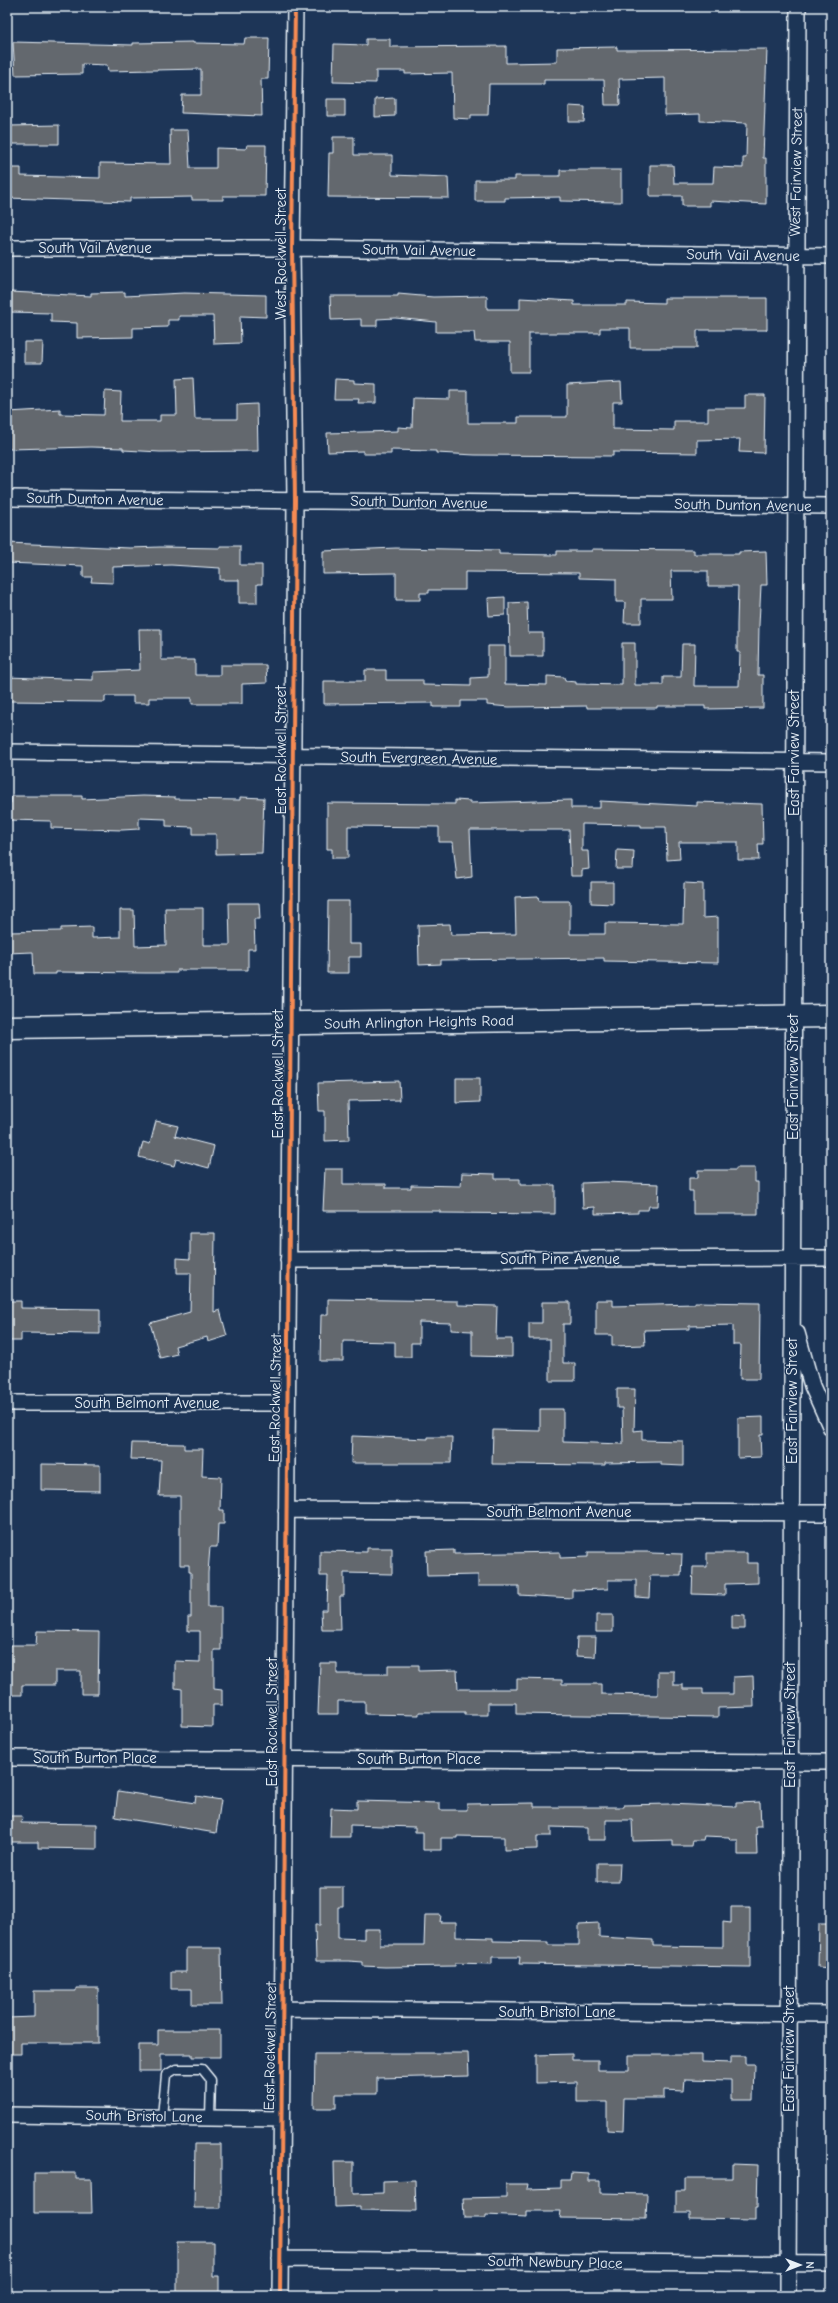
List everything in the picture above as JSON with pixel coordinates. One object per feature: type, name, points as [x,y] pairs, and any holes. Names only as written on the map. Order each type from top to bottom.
[{"type":"main road","name":"South Arlington Heights Road","points":[[7,1027],[831,1016]]},
{"type":"street","name":"West Rockwell Street","points":[[294,7],[292,248],[295,500]]},
{"type":"street","name":"West Fairview Street","points":[[795,506],[795,256],[798,7]]},
{"type":"street","name":"South Vail Avenue","points":[[7,248],[292,248],[831,256]]},
{"type":"street","name":"South Dunton Avenue","points":[[7,498],[831,506]]},
{"type":"street","name":"East Rockwell Street","points":[[280,2296],[295,500]]},
{"type":"street","name":"East Fairview Street","points":[[788,2296],[795,506]]},
{"type":"street","name":"South Evergreen Avenue","points":[[7,752],[293,757],[831,762]]},
{"type":"street","name":"South Pine Avenue","points":[[288,1260],[831,1258]]},
{"type":"street","points":[[792,1316],[812,1386],[831,1428]]},
{"type":"street","name":"South Belmont Avenue","points":[[7,1403],[287,1403]]},
{"type":"street","name":"South Belmont Avenue","points":[[286,1510],[831,1513]]},
{"type":"street","name":"South Burton Place","points":[[7,1758],[284,1758],[831,1762]]},
{"type":"street","name":"South Bristol Lane","points":[[282,2009],[831,2014]]},
{"type":"street","name":"South Bristol Lane","points":[[7,2115],[162,2116],[281,2119]]},
{"type":"street","name":"South Newbury Place","points":[[280,2259],[831,2264]]},
{"type":"lane","points":[[162,2116],[166,2075],[176,2069],[202,2069],[211,2080],[210,2117]]},
{"type":"building","points":[[245,38],[269,38],[268,79],[261,79],[262,116],[181,113],[182,95],[201,95],[201,69],[108,71],[107,65],[82,64],[82,74],[15,75],[13,42],[133,45],[133,43],[193,42],[244,44]]},
{"type":"building","points":[[366,39],[390,39],[390,47],[506,46],[506,63],[557,62],[557,48],[617,47],[617,50],[767,49],[763,158],[766,158],[766,204],[710,201],[710,206],[682,206],[682,196],[650,196],[650,165],[673,165],[674,183],[713,183],[714,167],[743,168],[743,158],[746,158],[747,123],[700,121],[700,114],[665,115],[665,78],[619,79],[620,105],[605,105],[604,80],[544,80],[544,84],[489,84],[488,115],[471,115],[471,119],[453,118],[452,73],[405,74],[405,71],[376,71],[376,83],[333,82],[334,44],[366,45]]},
{"type":"building","points":[[395,98],[395,116],[375,117],[375,99]]},
{"type":"building","points":[[327,99],[345,99],[345,116],[327,116]]},
{"type":"building","points":[[569,106],[585,107],[584,122],[569,122]]},
{"type":"building","points":[[59,125],[59,144],[9,144],[9,126]]},
{"type":"building","points":[[170,130],[188,130],[190,168],[216,168],[216,148],[246,149],[247,145],[266,145],[265,196],[223,196],[223,200],[192,200],[192,197],[130,198],[130,202],[7,198],[7,168],[21,168],[21,176],[100,178],[100,163],[171,164]]},
{"type":"building","points":[[333,137],[354,137],[354,155],[392,155],[392,175],[448,177],[449,198],[328,197],[329,153],[333,153]]},
{"type":"building","points":[[560,170],[621,170],[621,202],[560,201],[560,197],[505,198],[505,201],[475,201],[475,180],[515,180],[515,176],[560,176]]},
{"type":"building","points":[[10,292],[91,296],[91,293],[125,292],[125,296],[184,293],[266,295],[266,317],[240,316],[241,343],[214,344],[213,316],[179,316],[179,320],[168,320],[168,327],[133,328],[133,337],[77,338],[77,323],[51,322],[51,313],[9,312]]},
{"type":"building","points":[[398,294],[433,297],[487,296],[487,309],[520,309],[520,298],[574,301],[574,305],[627,305],[627,302],[664,303],[664,298],[767,298],[767,330],[697,330],[697,348],[630,348],[630,328],[600,328],[600,333],[529,333],[529,372],[510,372],[510,342],[475,342],[474,332],[436,332],[436,322],[395,318],[377,319],[377,326],[361,326],[361,319],[331,320],[330,296],[398,296]]},
{"type":"building","points":[[24,342],[43,342],[42,363],[24,363]]},
{"type":"building","points":[[193,378],[195,419],[237,419],[237,405],[257,404],[258,451],[160,452],[123,450],[123,448],[91,447],[9,449],[8,412],[60,409],[60,414],[104,415],[105,391],[121,392],[120,421],[160,421],[160,415],[177,415],[176,379]]},
{"type":"building","points":[[335,379],[354,380],[354,383],[376,384],[376,403],[358,403],[359,399],[334,399]]},
{"type":"building","points":[[621,382],[622,402],[613,402],[613,429],[674,430],[674,421],[708,421],[708,408],[745,408],[745,395],[765,395],[764,453],[739,452],[740,439],[697,440],[697,453],[613,452],[613,456],[475,455],[436,453],[436,451],[391,450],[391,454],[363,454],[363,451],[328,452],[327,433],[398,431],[398,427],[412,428],[413,398],[450,399],[450,391],[468,391],[468,423],[518,423],[518,417],[567,417],[567,385]]},
{"type":"building","points":[[7,543],[130,548],[220,548],[220,546],[240,546],[240,565],[262,565],[262,584],[257,584],[257,603],[239,603],[239,580],[220,580],[220,568],[171,565],[113,567],[113,583],[91,582],[92,577],[83,577],[83,566],[7,563]]},
{"type":"building","points":[[396,548],[499,550],[499,554],[557,555],[557,551],[592,551],[592,549],[694,550],[694,554],[739,554],[739,552],[766,551],[767,585],[761,585],[758,675],[763,675],[763,708],[705,709],[705,706],[657,706],[657,708],[587,708],[587,706],[509,707],[487,705],[487,701],[461,701],[461,707],[433,707],[433,703],[324,704],[324,681],[365,681],[365,670],[386,670],[386,680],[423,680],[423,685],[471,686],[471,678],[488,677],[488,646],[505,646],[505,684],[547,685],[547,676],[564,677],[565,681],[576,682],[576,684],[622,685],[622,643],[635,643],[635,685],[663,685],[663,677],[681,677],[682,644],[695,644],[694,686],[739,686],[740,652],[737,652],[738,586],[708,586],[708,571],[671,571],[672,599],[641,599],[641,623],[624,623],[625,602],[616,602],[616,579],[579,578],[579,573],[465,572],[465,590],[429,590],[429,593],[420,593],[420,600],[396,600],[396,573],[323,574],[323,551]]},
{"type":"building","points":[[505,597],[505,615],[489,616],[488,598]]},
{"type":"building","points":[[527,602],[528,633],[543,633],[543,656],[510,656],[509,603]]},
{"type":"building","points":[[139,629],[161,629],[161,660],[195,660],[195,675],[220,675],[220,665],[266,665],[267,683],[242,684],[242,704],[192,704],[192,698],[149,698],[149,703],[133,703],[133,696],[105,696],[105,702],[7,701],[7,677],[93,680],[93,672],[140,670]]},
{"type":"building","points":[[12,796],[82,796],[82,799],[143,796],[175,797],[175,799],[240,800],[240,797],[264,798],[262,853],[216,854],[216,834],[193,834],[193,827],[166,826],[166,819],[139,818],[139,829],[122,830],[51,828],[51,821],[7,820],[7,803],[11,803]]},
{"type":"building","points":[[455,800],[470,801],[470,803],[571,800],[571,808],[600,808],[600,801],[697,806],[697,802],[762,804],[763,844],[758,844],[759,860],[738,860],[738,842],[679,842],[680,859],[667,860],[666,827],[582,824],[582,851],[588,851],[589,869],[582,870],[582,876],[571,876],[569,830],[470,830],[472,877],[457,879],[453,842],[439,842],[439,827],[348,826],[348,858],[332,858],[332,849],[327,849],[327,803],[455,804]]},
{"type":"building","points":[[617,850],[634,851],[633,869],[616,869]]},
{"type":"building","points":[[591,882],[613,882],[613,904],[591,903]]},
{"type":"building","points":[[684,883],[703,884],[703,918],[718,917],[718,963],[604,961],[604,958],[441,960],[441,964],[419,965],[418,925],[450,924],[451,935],[516,934],[515,897],[538,896],[539,901],[570,901],[570,934],[605,934],[605,923],[683,924]]},
{"type":"building","points":[[328,901],[349,901],[349,944],[361,944],[361,957],[349,957],[349,973],[327,973]]},
{"type":"building","points":[[229,903],[259,903],[260,919],[254,919],[255,949],[248,949],[248,970],[177,970],[177,973],[56,972],[56,974],[34,974],[33,952],[7,953],[7,932],[61,931],[61,928],[92,927],[92,938],[120,937],[120,910],[134,910],[135,946],[166,945],[165,908],[203,908],[203,945],[230,945]]},
{"type":"building","points":[[456,1078],[480,1078],[480,1102],[456,1103]]},
{"type":"building","points":[[399,1081],[400,1100],[348,1101],[349,1140],[325,1141],[325,1111],[319,1111],[318,1083]]},
{"type":"building","points":[[156,1121],[178,1126],[175,1136],[214,1146],[209,1168],[176,1159],[174,1166],[139,1157],[143,1142],[150,1144]]},
{"type":"building","points":[[736,1168],[755,1168],[755,1182],[758,1182],[758,1214],[693,1214],[693,1191],[689,1191],[689,1178],[698,1178],[698,1170],[736,1170]]},
{"type":"building","points":[[325,1169],[343,1169],[343,1184],[386,1184],[386,1188],[411,1188],[411,1185],[461,1186],[462,1173],[495,1174],[495,1179],[520,1179],[520,1185],[555,1185],[555,1214],[440,1213],[440,1211],[323,1211]]},
{"type":"building","points":[[605,1182],[659,1184],[658,1206],[649,1206],[648,1210],[638,1210],[638,1213],[595,1214],[595,1207],[583,1208],[582,1183]]},
{"type":"building","points":[[190,1233],[215,1233],[214,1312],[220,1310],[227,1336],[208,1342],[207,1337],[175,1346],[177,1354],[160,1358],[150,1323],[190,1312],[191,1273],[177,1273],[177,1258],[190,1259]]},
{"type":"building","points":[[328,1299],[458,1301],[458,1305],[497,1306],[496,1339],[512,1339],[512,1357],[472,1356],[472,1331],[451,1330],[451,1323],[419,1322],[419,1343],[411,1343],[411,1357],[395,1357],[395,1342],[343,1341],[343,1361],[320,1361],[321,1315],[328,1315]]},
{"type":"building","points":[[596,1300],[613,1300],[613,1306],[695,1304],[695,1302],[760,1303],[759,1379],[740,1379],[741,1345],[733,1345],[733,1325],[689,1326],[689,1329],[644,1330],[645,1345],[612,1346],[612,1335],[596,1335]]},
{"type":"building","points":[[7,1301],[21,1301],[21,1308],[100,1309],[100,1334],[21,1333],[21,1341],[7,1341]]},
{"type":"building","points":[[542,1302],[570,1302],[570,1324],[563,1324],[563,1363],[575,1363],[575,1381],[550,1381],[550,1339],[529,1339],[529,1323],[542,1323]]},
{"type":"building","points":[[617,1389],[635,1389],[634,1431],[642,1430],[642,1440],[683,1441],[683,1466],[661,1465],[661,1462],[605,1463],[605,1465],[492,1464],[493,1430],[540,1431],[540,1409],[563,1409],[563,1442],[623,1444],[622,1408],[617,1408]]},
{"type":"building","points":[[763,1417],[763,1435],[760,1435],[761,1457],[738,1458],[738,1418]]},
{"type":"building","points":[[352,1436],[428,1439],[428,1437],[452,1437],[451,1463],[351,1463]]},
{"type":"building","points":[[132,1443],[184,1444],[184,1449],[203,1449],[202,1476],[221,1477],[220,1510],[224,1510],[224,1524],[218,1524],[217,1547],[210,1547],[208,1573],[208,1607],[221,1607],[221,1650],[214,1650],[214,1689],[222,1690],[222,1705],[213,1705],[213,1727],[182,1726],[182,1689],[175,1688],[175,1661],[200,1662],[200,1631],[188,1631],[188,1617],[191,1617],[191,1572],[189,1572],[189,1565],[180,1565],[180,1496],[159,1496],[161,1460],[131,1459]]},
{"type":"building","points":[[41,1464],[100,1465],[100,1491],[41,1490]]},
{"type":"building","points":[[367,1548],[392,1548],[392,1574],[344,1573],[344,1596],[340,1596],[341,1630],[322,1630],[321,1610],[327,1610],[328,1576],[320,1576],[320,1551],[367,1552]]},
{"type":"building","points":[[454,1550],[454,1554],[560,1552],[560,1558],[588,1557],[588,1552],[650,1552],[682,1554],[681,1576],[650,1576],[649,1598],[636,1597],[636,1580],[608,1580],[608,1589],[572,1590],[572,1598],[519,1595],[519,1586],[478,1586],[478,1575],[427,1576],[426,1551]]},
{"type":"building","points":[[707,1553],[747,1553],[747,1563],[758,1563],[758,1583],[725,1584],[725,1595],[692,1594],[693,1567],[707,1567]]},
{"type":"building","points":[[596,1615],[613,1615],[613,1632],[596,1632]]},
{"type":"building","points":[[732,1615],[745,1616],[745,1629],[732,1629]]},
{"type":"building","points":[[37,1631],[99,1632],[98,1694],[81,1694],[81,1671],[55,1671],[55,1685],[22,1685],[22,1695],[7,1695],[7,1645],[36,1645]]},
{"type":"building","points":[[577,1637],[596,1637],[595,1657],[576,1656]]},
{"type":"building","points":[[320,1663],[337,1663],[337,1674],[388,1674],[388,1665],[419,1665],[419,1671],[457,1670],[458,1689],[517,1689],[517,1679],[562,1680],[562,1684],[601,1684],[601,1694],[658,1695],[658,1671],[674,1671],[674,1685],[683,1685],[683,1689],[703,1689],[703,1694],[733,1694],[733,1677],[753,1676],[754,1707],[718,1708],[718,1717],[516,1714],[516,1703],[488,1703],[488,1715],[465,1715],[465,1712],[419,1712],[419,1715],[365,1714],[365,1701],[338,1701],[338,1714],[318,1714]]},
{"type":"building","points":[[118,1791],[195,1803],[196,1796],[221,1800],[216,1833],[115,1817]]},
{"type":"building","points":[[357,1801],[440,1803],[440,1810],[467,1810],[467,1804],[534,1803],[534,1807],[624,1807],[624,1805],[668,1804],[736,1807],[736,1803],[760,1802],[761,1826],[756,1826],[757,1855],[738,1855],[738,1840],[730,1840],[729,1837],[704,1836],[703,1840],[693,1840],[692,1846],[673,1846],[673,1840],[633,1841],[632,1820],[606,1820],[606,1840],[587,1840],[587,1828],[551,1827],[551,1836],[537,1836],[537,1849],[504,1850],[504,1837],[457,1836],[457,1838],[441,1838],[441,1850],[423,1850],[423,1832],[415,1832],[415,1827],[350,1825],[350,1837],[330,1837],[331,1808],[357,1809]]},
{"type":"building","points":[[7,1816],[22,1816],[21,1823],[97,1824],[97,1849],[38,1848],[38,1842],[7,1842]]},
{"type":"building","points":[[597,1863],[620,1863],[619,1882],[597,1882]]},
{"type":"building","points":[[320,1887],[343,1887],[343,1907],[338,1907],[338,1938],[364,1939],[364,1929],[380,1929],[380,1945],[424,1945],[425,1915],[441,1915],[440,1922],[456,1922],[456,1937],[493,1938],[493,1941],[548,1942],[548,1945],[579,1945],[579,1924],[599,1923],[599,1937],[653,1940],[653,1946],[723,1947],[723,1922],[731,1923],[731,1907],[750,1907],[750,1967],[519,1964],[520,1957],[492,1957],[492,1964],[455,1963],[455,1966],[385,1967],[362,1966],[362,1962],[316,1961],[315,1925],[320,1925]]},
{"type":"building","points":[[819,1924],[831,1924],[831,1968],[818,1967]]},
{"type":"building","points":[[186,1948],[221,1948],[222,2005],[192,2005],[192,1989],[171,1989],[171,1972],[186,1972]]},
{"type":"building","points":[[76,1988],[98,1988],[98,2043],[21,2043],[21,2054],[7,2054],[7,2018],[34,2017],[34,1991],[76,1991]]},
{"type":"building","points":[[158,2030],[220,2030],[220,2057],[192,2057],[192,2054],[161,2054],[161,2071],[139,2071],[139,2045],[158,2045]]},
{"type":"building","points":[[468,2053],[469,2076],[377,2078],[377,2094],[336,2094],[336,2108],[314,2108],[315,2054]]},
{"type":"building","points":[[572,2054],[572,2060],[598,2060],[598,2070],[629,2070],[629,2055],[702,2055],[702,2062],[731,2063],[731,2056],[745,2056],[745,2064],[754,2064],[753,2100],[731,2100],[731,2080],[685,2079],[684,2091],[664,2090],[664,2098],[624,2098],[623,2131],[607,2130],[607,2102],[577,2102],[577,2082],[536,2083],[536,2055]]},
{"type":"building","points":[[195,2144],[221,2144],[221,2208],[194,2208]]},
{"type":"building","points":[[334,2162],[353,2162],[353,2194],[383,2193],[383,2181],[415,2180],[416,2211],[360,2210],[360,2206],[335,2207]]},
{"type":"building","points":[[732,2164],[758,2165],[757,2208],[755,2208],[755,2220],[690,2219],[690,2213],[676,2213],[676,2191],[685,2191],[685,2178],[732,2178]]},
{"type":"building","points":[[34,2173],[76,2173],[76,2179],[91,2179],[92,2213],[34,2213]]},
{"type":"building","points":[[571,2173],[589,2174],[589,2181],[600,2181],[600,2193],[647,2194],[646,2219],[560,2218],[561,2211],[527,2211],[527,2217],[486,2215],[486,2218],[464,2218],[463,2198],[506,2197],[506,2184],[528,2184],[527,2189],[561,2188],[561,2180],[570,2180]]},
{"type":"building","points":[[177,2242],[213,2242],[213,2276],[219,2276],[219,2296],[177,2296]]},
{"type":"cycle path","points":[[280,2296],[295,500],[292,248],[295,7]]}]
